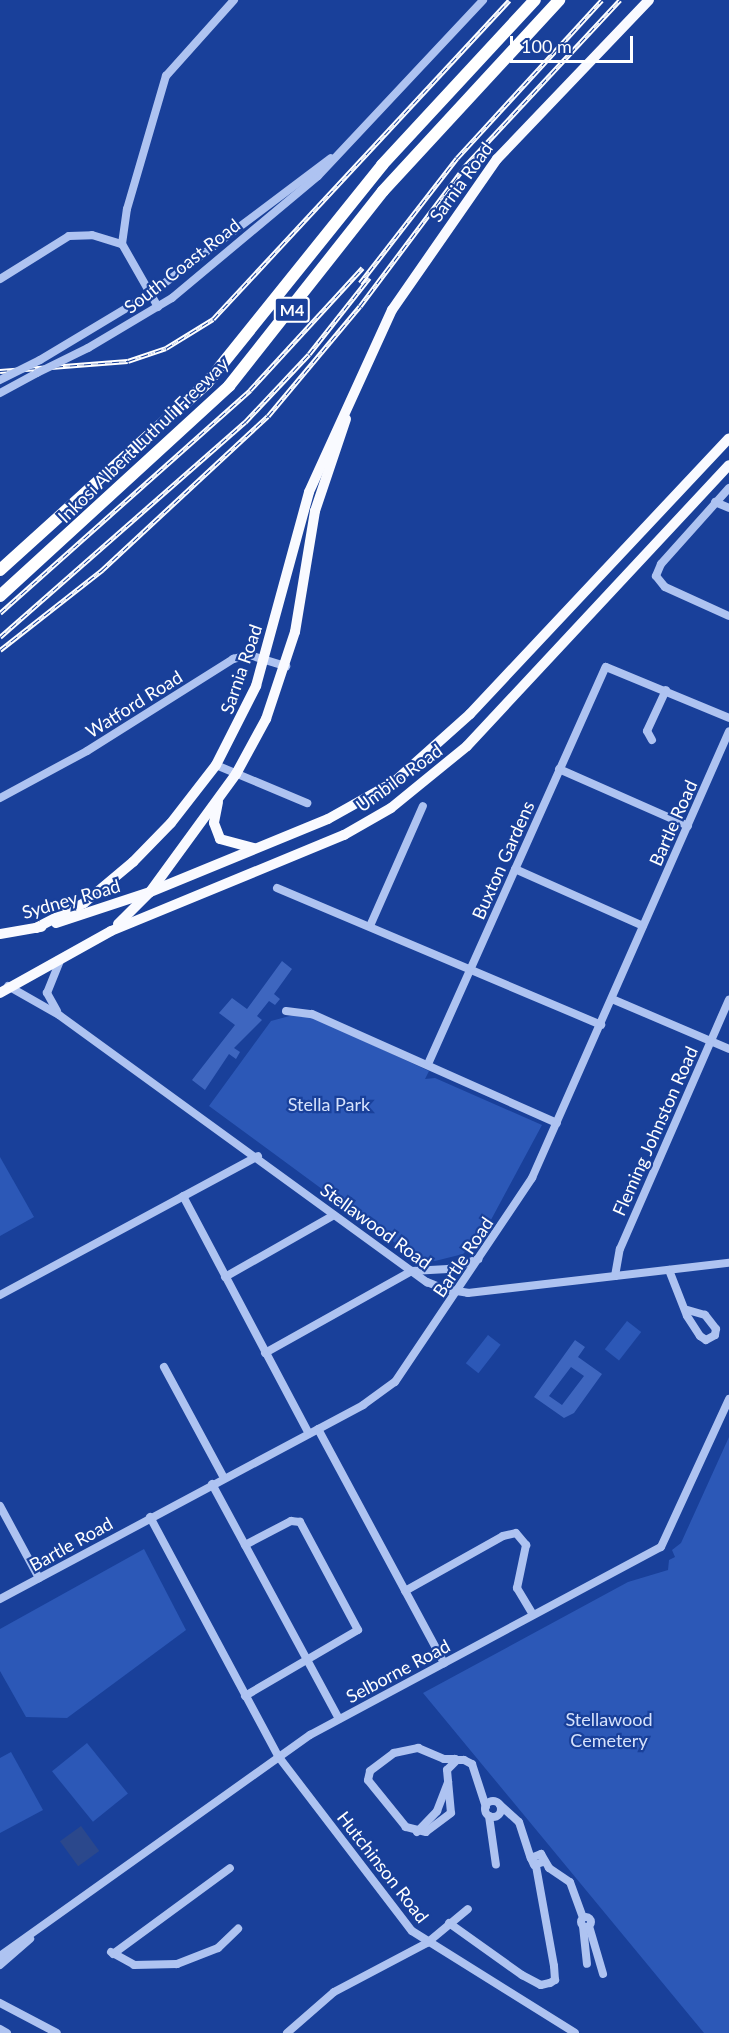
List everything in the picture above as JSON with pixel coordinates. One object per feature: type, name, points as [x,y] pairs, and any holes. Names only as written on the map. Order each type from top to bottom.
[{"type":"highway","name":"Inkosi Albert Luthuli Freeway","points":[[0,570],[207,383],[382,165],[535,0]]},
{"type":"highway","name":"Inkosi Albert Luthuli Freeway","points":[[0,596],[229,386],[383,191],[559,0]]},
{"type":"main road","name":"Sarnia Road","points":[[36,928],[84,903],[133,862],[167,828],[216,765],[246,712],[264,659],[296,527],[332,439],[346,416],[392,310],[478,183],[558,90],[650,0]]},
{"type":"main road","name":"Sarnia Road","points":[[111,930],[150,892],[236,774],[266,719],[286,666],[315,511],[342,443],[346,416]]},
{"type":"main road","name":"Umbilo Road","points":[[150,892],[348,809],[429,754],[729,438]]},
{"type":"main road","name":"Umbilo Road","points":[[4,990],[67,952],[111,930],[344,835],[416,790],[467,746],[729,465]]},
{"type":"main road","points":[[218,799],[214,823],[220,839],[233,846],[256,848]]},
{"type":"main road","name":"Sydney Road","points":[[0,934],[36,928],[150,892]]},
{"type":"street","points":[[158,307],[122,244],[127,210],[166,76],[234,0]]},
{"type":"street","name":"South Coast Road","points":[[0,393],[88,348],[158,307],[318,177],[334,156],[483,0]]},
{"type":"street","name":"South Coast Road","points":[[0,380],[40,360],[150,294],[309,171],[334,156]]},
{"type":"street","points":[[0,279],[69,236],[92,235],[122,244]]},
{"type":"street","points":[[729,488],[658,567],[656,580],[729,616]]},
{"type":"street","points":[[715,502],[729,508]]},
{"type":"street","name":"Watford Road","points":[[0,798],[87,751],[233,659],[249,655],[286,666]]},
{"type":"street","name":"Buxton Gardens","points":[[428,1064],[605,668],[615,667],[666,690]]},
{"type":"street","points":[[652,740],[647,731],[666,690],[729,718]]},
{"type":"street","name":"Bartle Road","points":[[0,1599],[309,1434],[395,1382],[526,1189],[601,1026],[729,731]]},
{"type":"street","points":[[216,765],[307,803]]},
{"type":"street","points":[[559,769],[688,826]]},
{"type":"street","points":[[370,926],[423,806]]},
{"type":"street","points":[[515,869],[643,926]]},
{"type":"street","points":[[277,888],[471,968],[601,1026]]},
{"type":"street","points":[[59,1015],[50,1001],[48,983],[67,952]]},
{"type":"street","name":"Stellawood Road","points":[[4,990],[59,1015],[258,1156],[334,1215],[412,1271],[456,1293]]},
{"type":"street","points":[[612,999],[729,1049]]},
{"type":"street","name":"Fleming Johnston Road","points":[[615,1276],[620,1249],[729,1000]]},
{"type":"street","points":[[286,1011],[312,1014],[557,1123]]},
{"type":"street","points":[[0,1295],[258,1156]]},
{"type":"street","points":[[183,1196],[309,1434]]},
{"type":"street","points":[[225,1276],[334,1215]]},
{"type":"street","points":[[265,1353],[412,1271],[448,1269],[480,1258]]},
{"type":"street","points":[[456,1293],[669,1270],[728,1261]]},
{"type":"street","points":[[669,1270],[687,1311]]},
{"type":"street","points":[[164,1367],[224,1478]]},
{"type":"street","name":"Selborne Road","points":[[0,1965],[31,1938],[278,1756],[339,1719],[661,1547],[729,1399]]},
{"type":"street","points":[[318,1429],[444,1663]]},
{"type":"street","points":[[212,1484],[339,1719]]},
{"type":"street","points":[[0,1506],[39,1578]]},
{"type":"street","name":"Hutchinson Road","points":[[150,1517],[278,1756],[412,1931],[427,1943],[575,2033]]},
{"type":"street","points":[[245,1545],[294,1520],[305,1532],[358,1630],[245,1696]]},
{"type":"street","points":[[405,1591],[503,1536],[516,1533],[526,1545],[517,1588],[532,1616]]},
{"type":"street","points":[[434,1754],[448,1777],[450,1815],[426,1832],[417,1832],[389,1809],[368,1776],[399,1751],[418,1748],[475,1768],[486,1807],[494,1815],[509,1814]]},
{"type":"street","points":[[417,1832],[437,1811],[448,1777],[457,1760]]},
{"type":"street","points":[[449,1923],[522,1976],[541,1985],[555,1980],[540,1862],[519,1822],[483,1791]]},
{"type":"street","points":[[486,1807],[498,1804]]},
{"type":"street","points":[[496,1865],[494,1815],[498,1804]]},
{"type":"street","points":[[527,1840],[531,1858],[572,1884],[603,1974]]},
{"type":"street","points":[[230,1868],[112,1953],[134,1965],[177,1964],[218,1948],[238,1929]]},
{"type":"street","points":[[287,2033],[334,1992],[427,1943],[468,1909]]},
{"type":"street","points":[[585,1923],[587,1964]]},
{"type":"street","name":"Selborne Road","points":[[0,1956],[31,1938]]},
{"type":"street","points":[[0,2002],[57,2033]]},
{"type":"street","points":[[0,2029],[7,2033]]},
{"type":"green space","name":"Stella Park","points":[[297,1014],[310,1016],[429,1071],[425,1079],[435,1078],[542,1125],[485,1231],[463,1254],[435,1261],[413,1256],[209,1106],[271,1021]]},
{"type":"green space","points":[[0,1157],[34,1217],[0,1236]]},
{"type":"green space","points":[[627,1321],[641,1332],[619,1360],[605,1349]]},
{"type":"green space","points":[[488,1335],[501,1345],[478,1373],[466,1363]]},
{"type":"green space","name":"Stellawood Cemetery","points":[[729,1437],[729,2033],[704,2033],[423,1693],[628,1582],[668,1570],[669,1560],[675,1557],[672,1550],[681,1543]]},
{"type":"green space","points":[[144,1549],[186,1630],[67,1718],[26,1717],[0,1671],[0,1629]]},
{"type":"green space","points":[[87,1743],[128,1794],[93,1822],[52,1771]]},
{"type":"green space","points":[[11,1752],[43,1810],[0,1833],[0,1758]]},
{"type":"shaded area","points":[[81,1826],[99,1851],[78,1866],[60,1841]]},
{"type":"building","points":[[282,961],[292,969],[274,994],[280,999],[275,1005],[269,1001],[257,1016],[262,1020],[234,1048],[240,1052],[236,1059],[229,1054],[205,1090],[192,1080],[235,1025],[219,1013],[232,998],[247,1009]]},
{"type":"building","points":[[575,1340],[585,1347],[578,1357],[602,1374],[574,1413],[564,1418],[534,1397]],"holes":[[[571,1367],[584,1376],[562,1405],[549,1396]]]},
{"type":"railway","points":[[0,371],[128,361],[166,348],[213,319],[509,0]]},
{"type":"railway","points":[[360,283],[457,158],[602,0]]},
{"type":"railway","points":[[0,650],[102,570],[268,416],[360,306],[465,166],[620,0]]},
{"type":"railway","points":[[0,613],[250,390],[362,268]]},
{"type":"railway","points":[[0,637],[245,422],[309,354],[369,278]]}]
